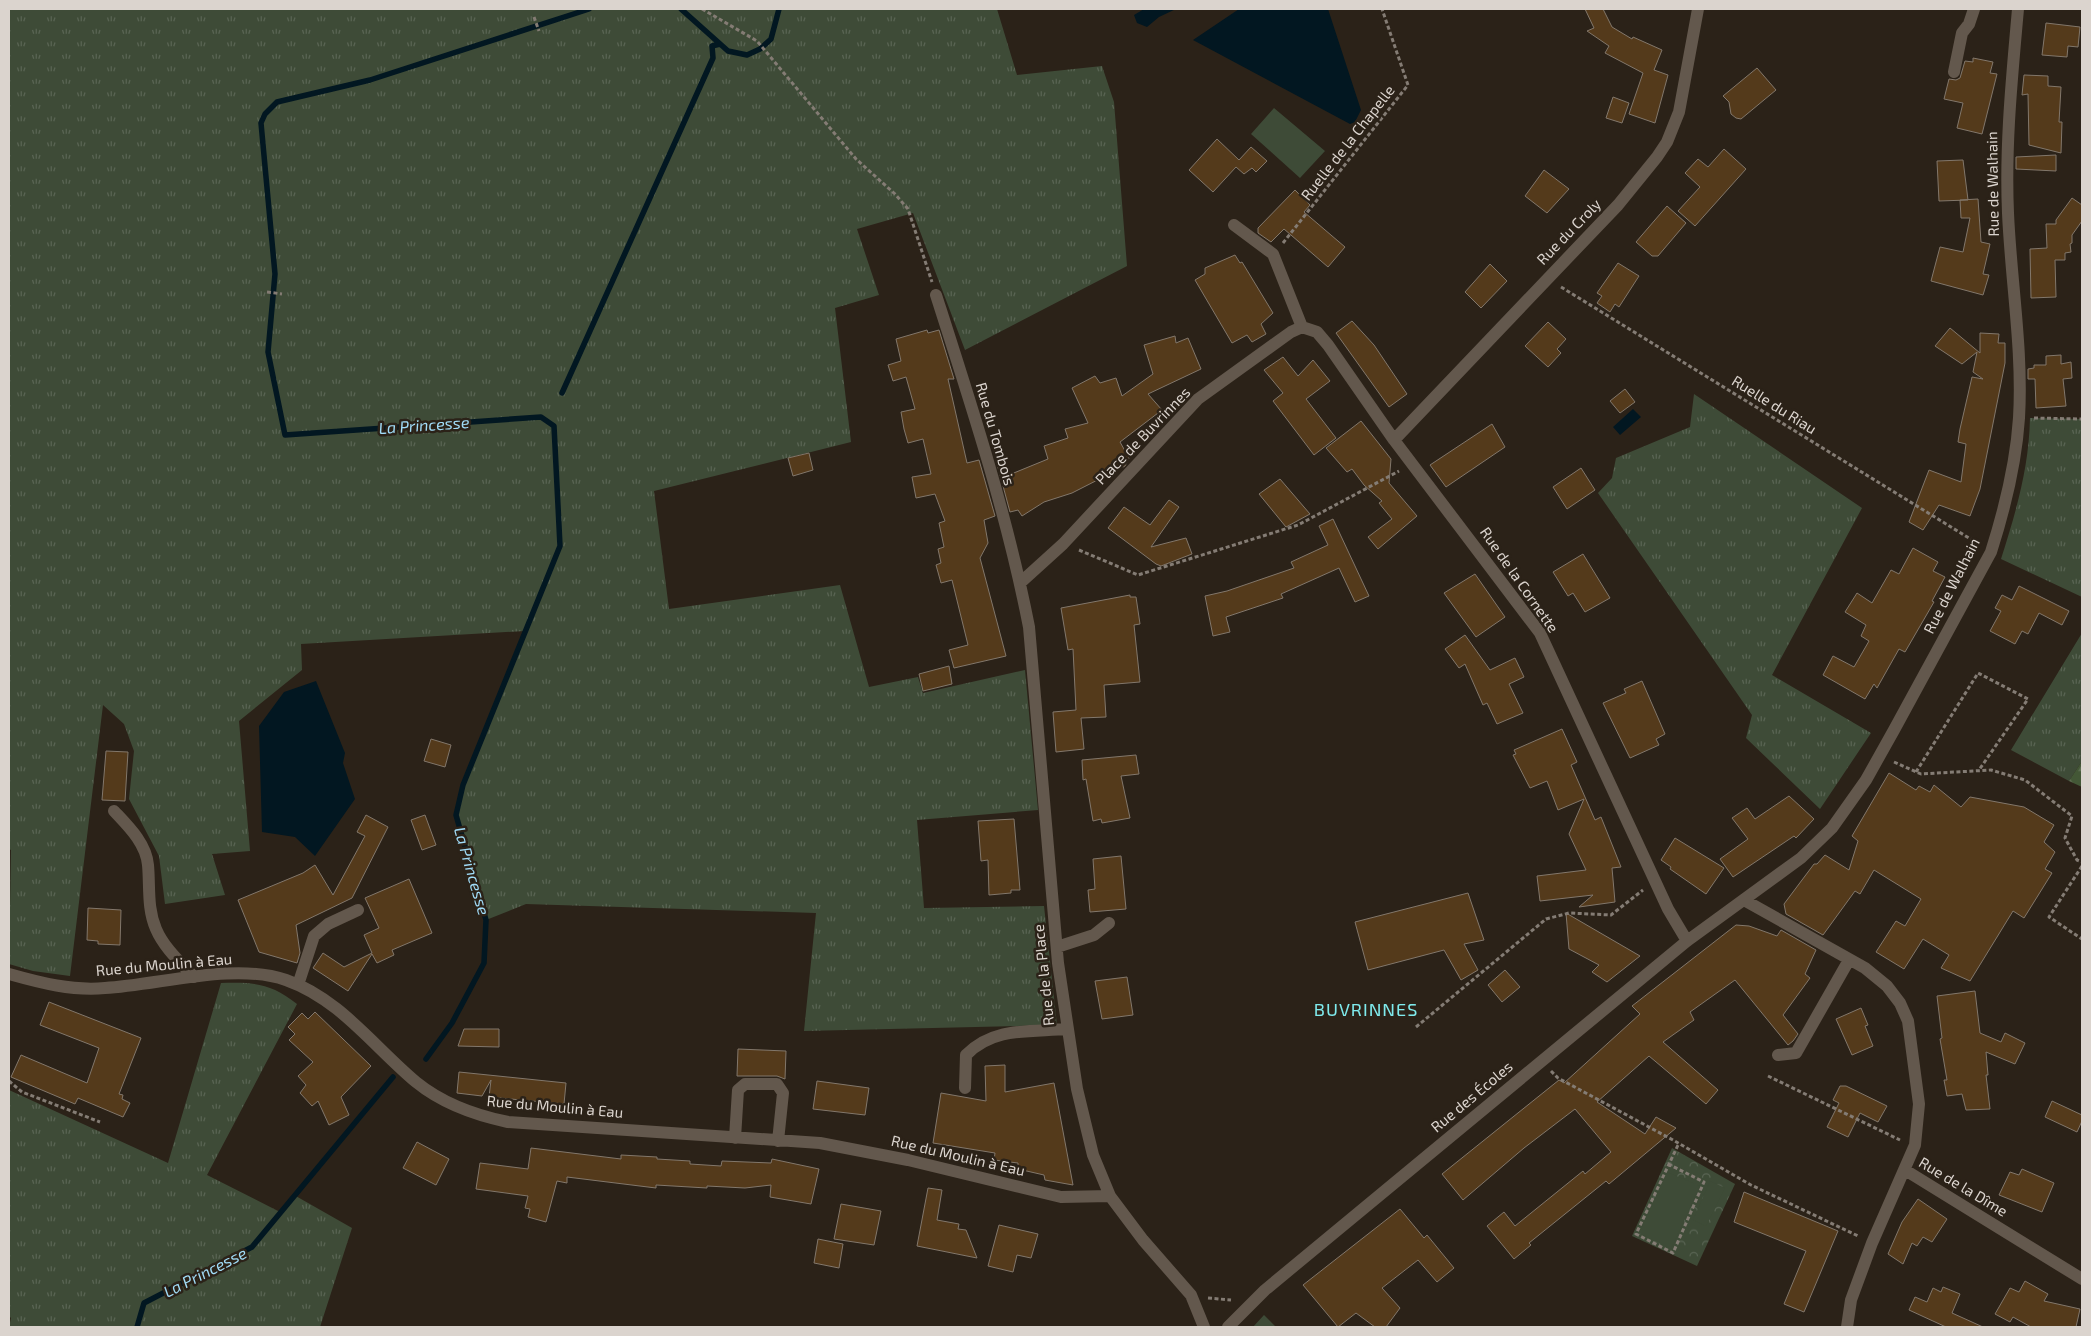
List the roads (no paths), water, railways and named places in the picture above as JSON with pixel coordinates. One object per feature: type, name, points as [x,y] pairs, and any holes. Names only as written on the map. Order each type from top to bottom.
[{"type":"street","name":"Rue du Croly","points":[[1394,440],[1618,205],[1644,175],[1667,142],[1679,112],[1698,9]]},
{"type":"street","points":[[1954,72],[1962,33],[1969,24],[1974,9]]},
{"type":"street","name":"Rue de Walhain","points":[[1744,900],[1801,858],[1832,828],[1879,756],[1991,552],[2004,511],[2014,463],[2019,418],[2019,358],[2008,214],[2007,152],[2018,9]]},
{"type":"street","points":[[1234,225],[1274,254],[1302,327]]},
{"type":"street","name":"Rue du Tombois","points":[[936,295],[972,408],[1020,583]]},
{"type":"street","name":"Rue de la Cornette","points":[[1302,327],[1317,332],[1394,440],[1540,633],[1655,880],[1687,941]]},
{"type":"street","name":"Place de Buvrinnes","points":[[1020,583],[1064,544],[1198,399],[1290,332],[1302,327]]},
{"type":"street","name":"Rue de la Place","points":[[1020,583],[1028,627],[1057,947],[1067,1029],[1077,1090],[1093,1155],[1110,1196],[1143,1240],[1191,1295],[1204,1327]]},
{"type":"street","points":[[114,811],[138,838],[148,863],[150,914],[156,931],[170,951],[194,977]]},
{"type":"street","name":"Rue des Écoles","points":[[1228,1327],[1265,1290],[1542,1060],[1687,941],[1744,900]]},
{"type":"street","name":"Rue de la Dîme","points":[[1744,900],[1849,960],[1888,986],[1900,1003],[1908,1021],[1919,1104],[1915,1145],[1905,1170],[2082,1279]]},
{"type":"street","points":[[298,985],[314,936],[328,924],[358,910]]},
{"type":"street","points":[[1057,947],[1094,935],[1108,923]]},
{"type":"street","points":[[1778,1055],[1796,1053],[1849,960]]},
{"type":"street","name":"Rue du Moulin à Eau","points":[[9,974],[62,988],[96,988],[229,974],[267,976],[298,985],[326,1000],[416,1082],[448,1103],[478,1116],[508,1122],[820,1143],[908,1160],[1061,1197],[1110,1196]]},
{"type":"street","points":[[965,1088],[966,1055],[976,1045],[989,1037],[1067,1029]]},
{"type":"street","points":[[735,1138],[738,1090],[745,1084],[777,1084],[783,1093],[778,1141]]},
{"type":"street","points":[[1847,1327],[1851,1300],[1872,1243],[1905,1170]]},
{"type":"water","points":[[1144,9],[1176,9],[1159,17],[1147,27],[1137,23],[1134,15]]},
{"type":"water","points":[[1239,9],[1328,9],[1361,110],[1355,122],[1350,124],[1193,40]]},
{"type":"water","points":[[1633,409],[1641,417],[1620,435],[1613,427]]},
{"type":"water","points":[[316,681],[345,753],[343,763],[355,799],[315,856],[295,837],[262,832],[259,726],[284,692]]},
{"type":"waterway","name":"La Princesse","points":[[426,1059],[452,1023],[484,963],[486,920],[456,815],[463,785],[560,546],[554,426],[541,417],[285,435],[268,352],[275,274],[261,123],[265,114],[277,102],[370,80],[589,9]]},
{"type":"waterway","name":"La Princesse","points":[[681,9],[728,51],[747,55],[760,49],[771,39],[779,9]]},
{"type":"waterway","points":[[562,393],[713,58],[712,46],[720,44]]},
{"type":"waterway","name":"La Princesse","points":[[137,1327],[144,1303],[252,1247],[393,1077]]},
{"type":"district","name":"BUVRINNES","points":[[1366,1010]]}]
